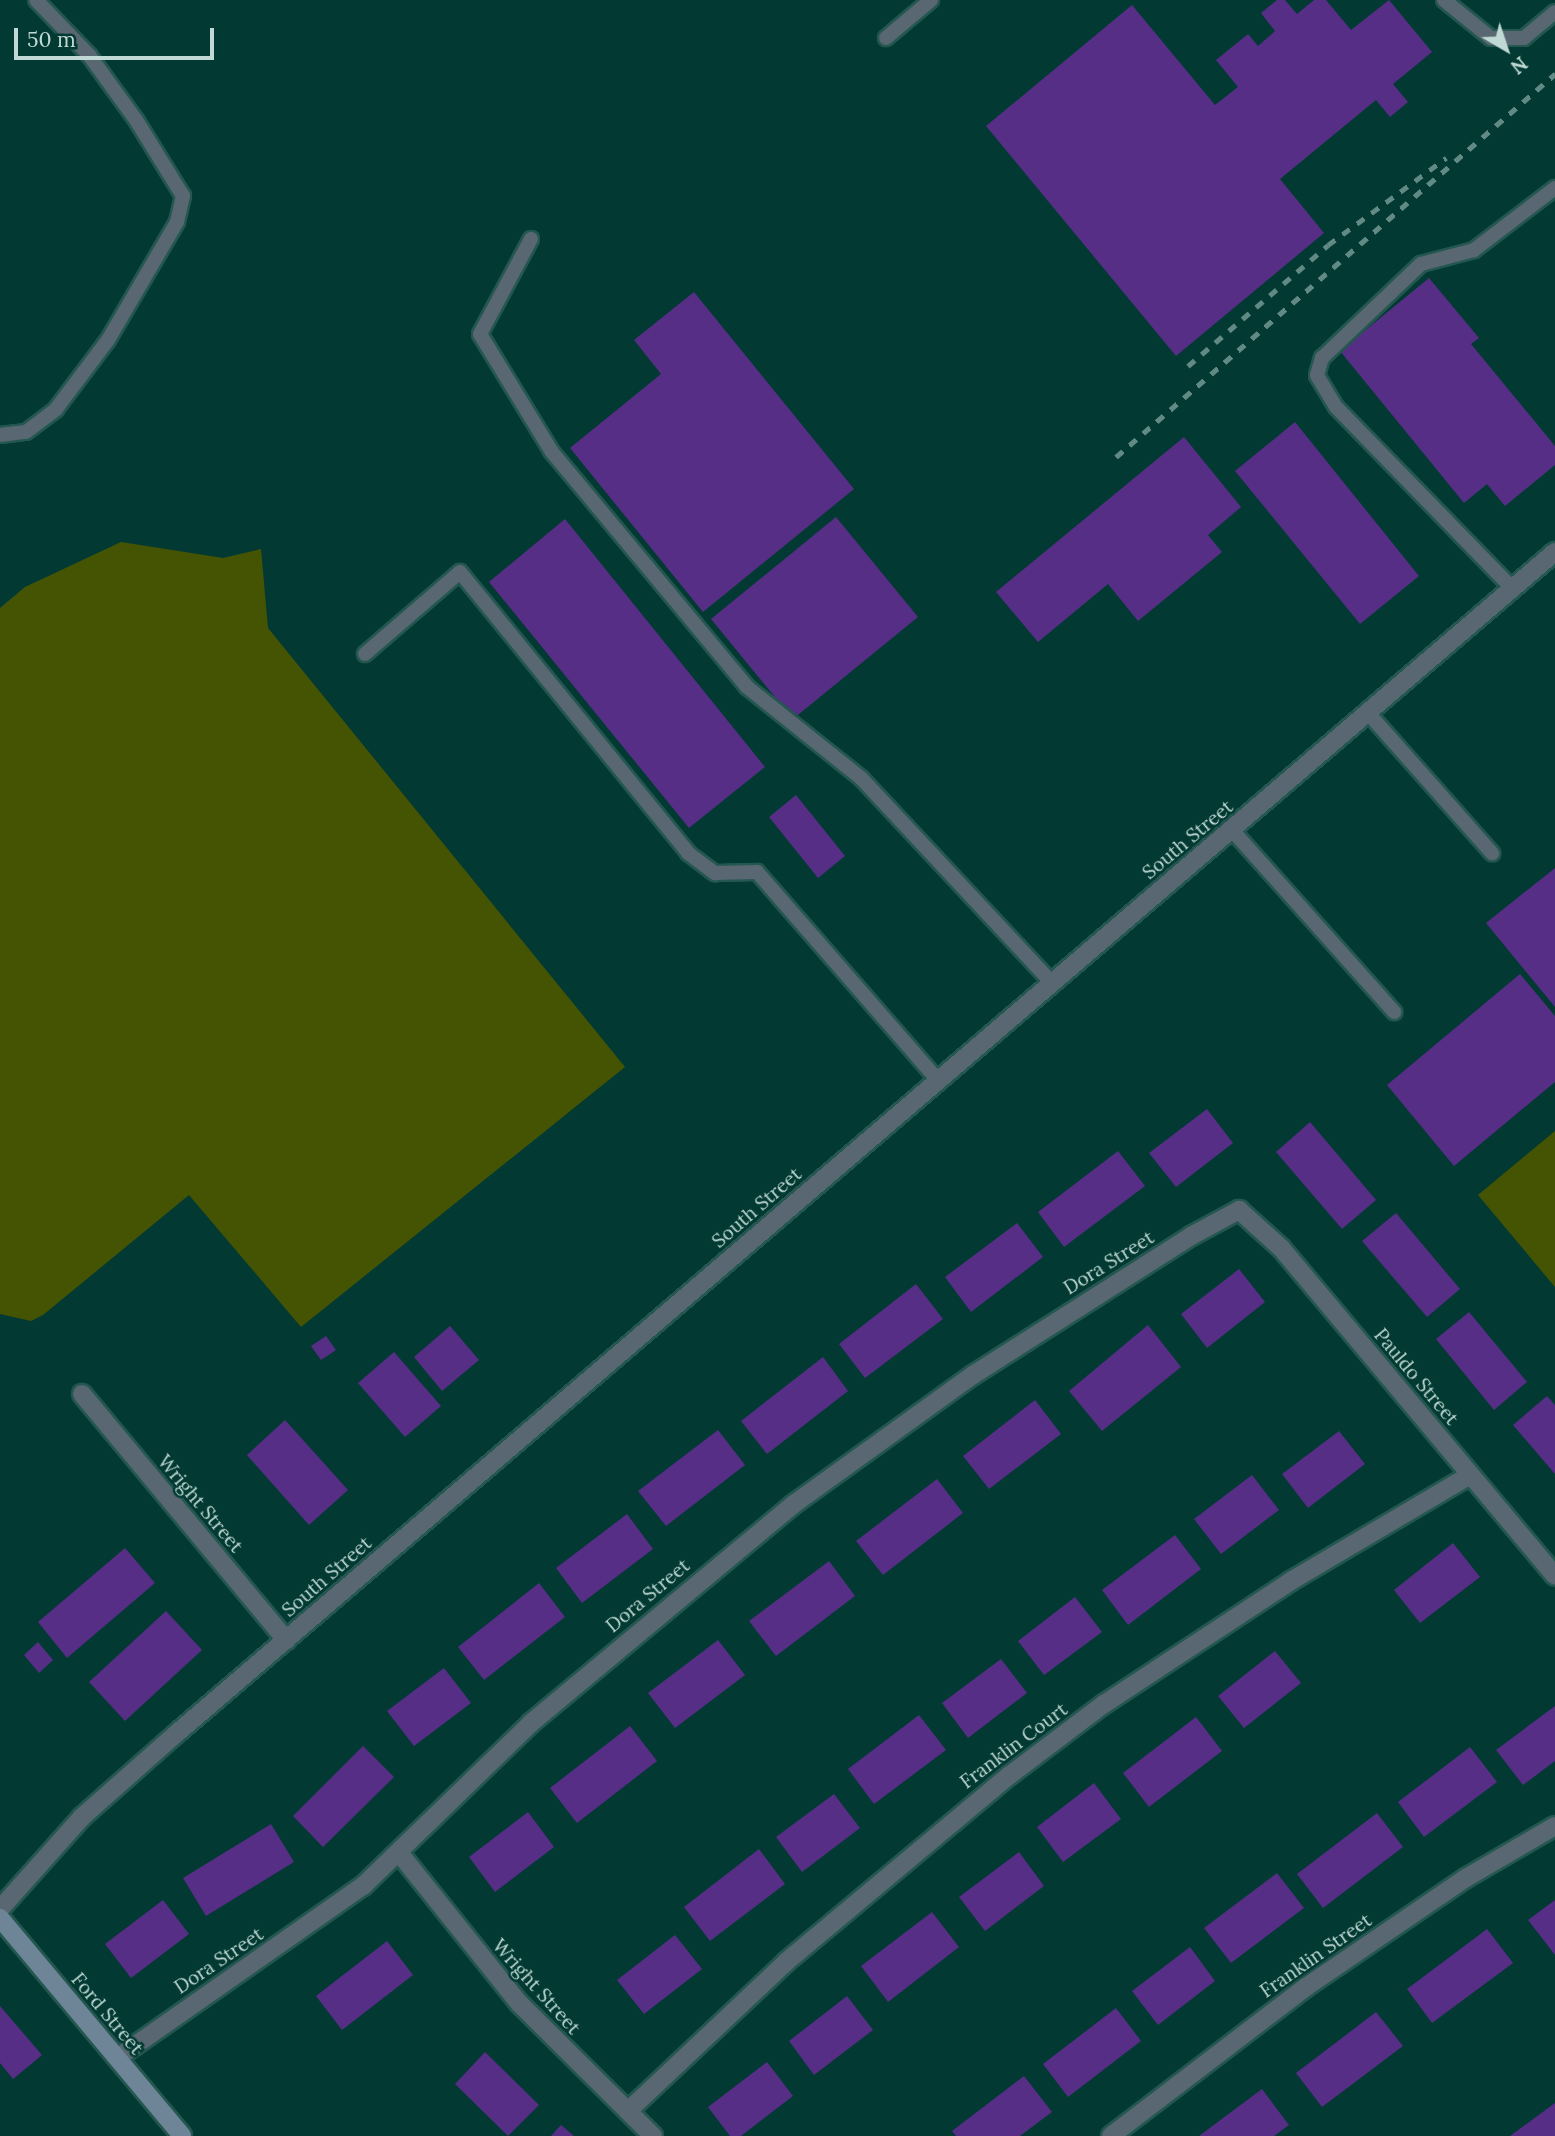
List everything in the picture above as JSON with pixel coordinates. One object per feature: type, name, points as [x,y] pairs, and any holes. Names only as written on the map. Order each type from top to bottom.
[{"type":"street","name":"South Street","points":[[0,1909],[82,1817],[1555,552]]},
{"type":"street","name":"Pauldo Street","points":[[1239,1210],[1281,1248],[1555,1576]]},
{"type":"street","name":"Dora Street","points":[[117,2058],[200,1997],[331,1911],[400,1854],[531,1723],[794,1504],[972,1375],[1191,1236],[1239,1210]]},
{"type":"street","name":"Wright Street","points":[[82,1394],[285,1640]]},
{"type":"street","name":"Franklin Court","points":[[628,2111],[786,1962],[1010,1775],[1104,1704],[1279,1589],[1471,1475]]},
{"type":"street","name":"Franklin Street","points":[[1111,2136],[1306,1987],[1466,1878],[1555,1826]]},
{"type":"street","name":"Wright Street","points":[[400,1854],[519,2003],[653,2136]]},
{"type":"street","name":"Ford Street","points":[[0,1918],[182,2136]]},
{"type":"lane","points":[[0,435],[26,432],[63,399],[108,340],[177,222],[183,196],[136,120],[89,55],[36,0]]},
{"type":"lane","points":[[886,38],[931,0]]},
{"type":"lane","points":[[1444,0],[1491,38],[1524,38],[1555,12]]},
{"type":"lane","points":[[1513,589],[1336,407],[1317,375],[1322,358],[1422,264],[1474,250],[1555,188]]},
{"type":"lane","points":[[531,239],[480,334],[552,452],[747,687],[861,778],[1052,983]]},
{"type":"lane","points":[[365,654],[460,572],[688,853],[715,873],[757,872],[938,1080]]},
{"type":"lane","points":[[1369,714],[1492,853]]},
{"type":"lane","points":[[1232,830],[1394,1012]]},
{"type":"green space","points":[[121,542],[223,558],[261,549],[268,628],[625,1067],[301,1327],[189,1195],[43,1315],[31,1321],[0,1314],[0,608],[25,587]]},
{"type":"green space","points":[[1555,1131],[1555,1287],[1478,1195]]},
{"type":"building","points":[[1277,0],[1285,0],[1297,14],[1314,0],[1326,0],[1351,30],[1389,0],[1432,52],[1393,84],[1408,102],[1390,117],[1376,100],[1280,179],[1324,233],[1176,356],[986,126],[1132,5],[1215,105],[1238,87],[1216,60],[1248,34],[1258,46],[1275,31],[1261,13]]},
{"type":"building","points":[[1429,278],[1479,338],[1471,344],[1555,446],[1555,465],[1505,506],[1487,484],[1464,503],[1340,351]]},
{"type":"building","points":[[694,292],[854,489],[703,612],[570,448],[661,374],[634,340]]},
{"type":"building","points":[[1295,422],[1419,576],[1360,624],[1235,471]]},
{"type":"building","points":[[1184,437],[1241,507],[1208,535],[1222,552],[1138,621],[1108,584],[1038,642],[996,592]]},
{"type":"building","points":[[836,517],[918,617],[793,719],[711,619]]},
{"type":"building","points":[[565,519],[765,767],[689,828],[489,582]]},
{"type":"building","points":[[796,795],[845,856],[818,878],[769,817]]},
{"type":"building","points":[[1555,868],[1555,1007],[1486,923]]},
{"type":"building","points":[[1520,974],[1555,1016],[1555,1082],[1454,1166],[1387,1085]]},
{"type":"building","points":[[1207,1109],[1233,1143],[1176,1187],[1149,1153]]},
{"type":"building","points":[[1310,1122],[1376,1200],[1342,1229],[1276,1152]]},
{"type":"building","points":[[1118,1151],[1145,1186],[1064,1247],[1038,1212]]},
{"type":"building","points":[[1396,1213],[1460,1289],[1427,1317],[1362,1241]]},
{"type":"building","points":[[1017,1223],[1043,1257],[971,1312],[945,1277]]},
{"type":"building","points":[[1239,1269],[1265,1302],[1207,1348],[1181,1314]]},
{"type":"building","points":[[916,1284],[943,1319],[865,1378],[839,1344]]},
{"type":"building","points":[[1469,1312],[1527,1382],[1494,1410],[1436,1339]]},
{"type":"building","points":[[1148,1325],[1181,1367],[1102,1431],[1069,1391]]},
{"type":"building","points":[[450,1326],[479,1360],[442,1391],[414,1357]]},
{"type":"building","points":[[326,1336],[336,1350],[321,1360],[311,1346]]},
{"type":"building","points":[[394,1352],[441,1406],[405,1437],[358,1383]]},
{"type":"building","points":[[823,1357],[848,1391],[767,1454],[741,1421]]},
{"type":"building","points":[[1547,1396],[1555,1405],[1555,1474],[1513,1425]]},
{"type":"building","points":[[1035,1400],[1061,1434],[989,1489],[963,1456]]},
{"type":"building","points":[[285,1420],[348,1490],[309,1525],[247,1455]]},
{"type":"building","points":[[718,1430],[745,1465],[666,1526],[638,1491]]},
{"type":"building","points":[[1339,1431],[1365,1464],[1308,1508],[1282,1474]]},
{"type":"building","points":[[1252,1475],[1279,1510],[1221,1554],[1194,1519]]},
{"type":"building","points":[[937,1479],[963,1513],[883,1575],[856,1541]]},
{"type":"building","points":[[627,1514],[653,1549],[582,1603],[556,1568]]},
{"type":"building","points":[[1175,1535],[1201,1569],[1128,1625],[1102,1590]]},
{"type":"building","points":[[1453,1543],[1480,1577],[1420,1623],[1394,1590]]},
{"type":"building","points":[[125,1548],[155,1583],[67,1658],[38,1622]]},
{"type":"building","points":[[829,1561],[855,1596],[776,1656],[749,1621]]},
{"type":"building","points":[[539,1583],[565,1617],[484,1680],[458,1647]]},
{"type":"building","points":[[1075,1597],[1102,1632],[1044,1675],[1018,1641]]},
{"type":"building","points":[[166,1611],[202,1650],[125,1721],[89,1682]]},
{"type":"building","points":[[718,1640],[745,1675],[675,1728],[648,1693]]},
{"type":"building","points":[[38,1642],[53,1660],[39,1673],[24,1655]]},
{"type":"building","points":[[1275,1651],[1301,1683],[1244,1728],[1218,1696]]},
{"type":"building","points":[[1001,1659],[1027,1693],[968,1738],[942,1703]]},
{"type":"building","points":[[444,1668],[471,1703],[414,1746],[387,1711]]},
{"type":"building","points":[[1555,1706],[1555,1761],[1523,1785],[1496,1750]]},
{"type":"building","points":[[919,1715],[946,1750],[874,1804],[848,1769]]},
{"type":"building","points":[[1196,1717],[1222,1751],[1149,1807],[1123,1773]]},
{"type":"building","points":[[630,1726],[657,1761],[577,1823],[550,1788]]},
{"type":"building","points":[[363,1746],[394,1777],[323,1847],[293,1816]]},
{"type":"building","points":[[1470,1747],[1497,1782],[1424,1837],[1398,1802]]},
{"type":"building","points":[[1094,1783],[1121,1819],[1063,1862],[1037,1827]]},
{"type":"building","points":[[834,1794],[860,1828],[802,1872],[776,1837]]},
{"type":"building","points":[[528,1812],[554,1847],[495,1892],[469,1857]]},
{"type":"building","points":[[1377,1813],[1403,1847],[1323,1908],[1297,1874]]},
{"type":"building","points":[[271,1824],[294,1862],[206,1916],[183,1878]]},
{"type":"building","points":[[759,1849],[785,1884],[710,1941],[684,1907]]},
{"type":"building","points":[[1019,1852],[1044,1886],[985,1931],[959,1897]]},
{"type":"building","points":[[1277,1873],[1304,1908],[1231,1963],[1204,1928]]},
{"type":"building","points":[[163,1900],[189,1934],[131,1978],[105,1944]]},
{"type":"building","points":[[1555,1900],[1555,1955],[1528,1920]]},
{"type":"building","points":[[932,1912],[959,1947],[888,2002],[861,1966]]},
{"type":"building","points":[[1487,1929],[1513,1963],[1432,2023],[1407,1989]]},
{"type":"building","points":[[675,1935],[702,1969],[644,2014],[617,1980]]},
{"type":"building","points":[[387,1941],[413,1975],[342,2030],[316,1996]]},
{"type":"building","points":[[1190,1947],[1215,1981],[1158,2025],[1132,1991]]},
{"type":"building","points":[[847,1996],[873,2030],[814,2075],[789,2041]]},
{"type":"building","points":[[0,2006],[42,2055],[13,2079],[0,2063]]},
{"type":"building","points":[[1116,2008],[1141,2041],[1068,2097],[1043,2064]]},
{"type":"building","points":[[1376,2012],[1403,2046],[1322,2107],[1296,2073]]},
{"type":"building","points":[[485,2052],[539,2105],[508,2136],[455,2084]]},
{"type":"building","points":[[767,2062],[793,2096],[741,2136],[730,2136],[708,2107]]},
{"type":"building","points":[[1024,2076],[1052,2112],[1020,2136],[956,2136],[952,2131]]},
{"type":"building","points":[[1262,2089],[1289,2125],[1274,2136],[1199,2136]]},
{"type":"building","points":[[1555,2103],[1555,2136],[1510,2136]]},
{"type":"building","points":[[561,2125],[574,2136],[551,2136]]},
{"type":"railway","points":[[1116,457],[1555,74]]},
{"type":"railway","points":[[1188,366],[1328,245],[1446,158]]}]
